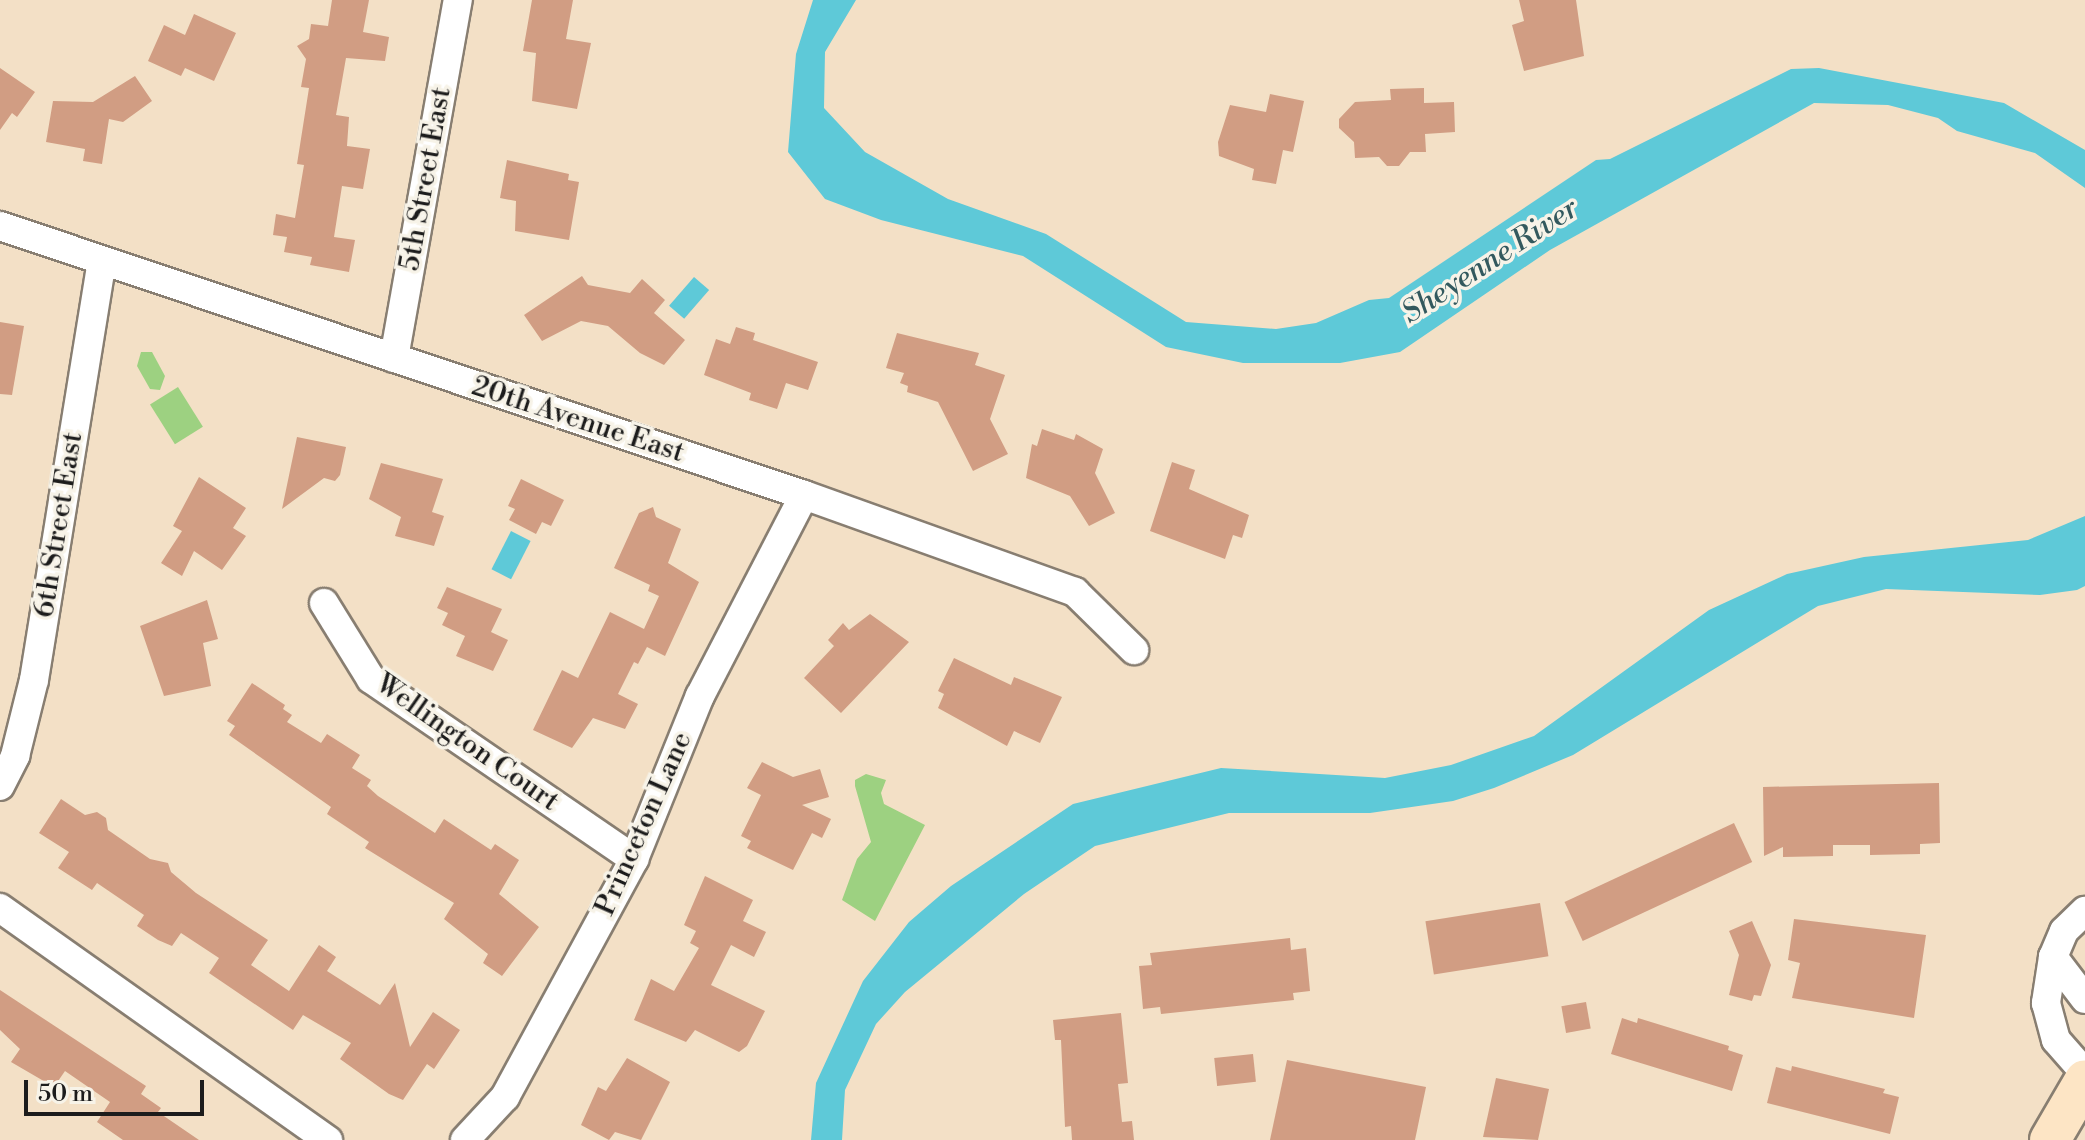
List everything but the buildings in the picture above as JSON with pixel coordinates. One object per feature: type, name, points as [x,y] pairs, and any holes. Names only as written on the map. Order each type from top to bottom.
[{"type":"main road","points":[[2050,1140],[2085,1080]]},
{"type":"street","name":"5th Street East","points":[[394,358],[458,0]]},
{"type":"street","name":"20th Avenue East","points":[[0,226],[804,495],[1075,592],[1134,650]]},
{"type":"street","name":"6th Street East","points":[[0,786],[15,756],[34,680],[102,261]]},
{"type":"street","name":"Princeton Lane","points":[[465,1140],[505,1097],[634,859],[700,696],[804,495]]},
{"type":"street","name":"Wellington Court","points":[[324,603],[371,679],[634,859]]},
{"type":"street","points":[[0,908],[328,1140]]},
{"type":"street","points":[[2085,911],[2064,931],[2053,957],[2046,1003],[2056,1040],[2085,1073]]},
{"type":"street","points":[[2053,957],[2085,999]]},
{"type":"green space","points":[[141,352],[152,352],[165,376],[160,390],[150,389],[137,366]]},
{"type":"green space","points":[[178,387],[203,427],[175,444],[150,404]]},
{"type":"green space","points":[[866,774],[886,780],[881,793],[884,804],[925,825],[875,921],[842,900],[857,859],[871,842],[855,786],[855,780]]},
{"type":"water","name":"Sheyenne River","points":[[813,0],[856,0],[825,52],[824,108],[865,152],[948,199],[1046,234],[1186,322],[1276,329],[1316,323],[1369,300],[1389,298],[1596,160],[1610,159],[1791,69],[1819,68],[2004,103],[2085,150],[2085,188],[2035,153],[1957,131],[1938,118],[1888,105],[1814,103],[1550,250],[1400,352],[1340,363],[1243,363],[1166,347],[1023,256],[881,220],[825,199],[788,152],[796,54]]},
{"type":"water","points":[[694,277],[709,290],[684,319],[669,306]]},
{"type":"water","points":[[2085,516],[2085,586],[2077,590],[2040,595],[1886,589],[1818,606],[1573,755],[1494,788],[1453,801],[1370,813],[1229,813],[1095,846],[1024,894],[905,992],[876,1024],[845,1090],[842,1140],[811,1140],[816,1083],[863,981],[909,922],[951,886],[1073,804],[1221,768],[1385,778],[1451,765],[1534,736],[1709,610],[1787,574],[1864,557],[2028,540]]},
{"type":"water","points":[[511,531],[531,541],[511,579],[491,569]]}]
